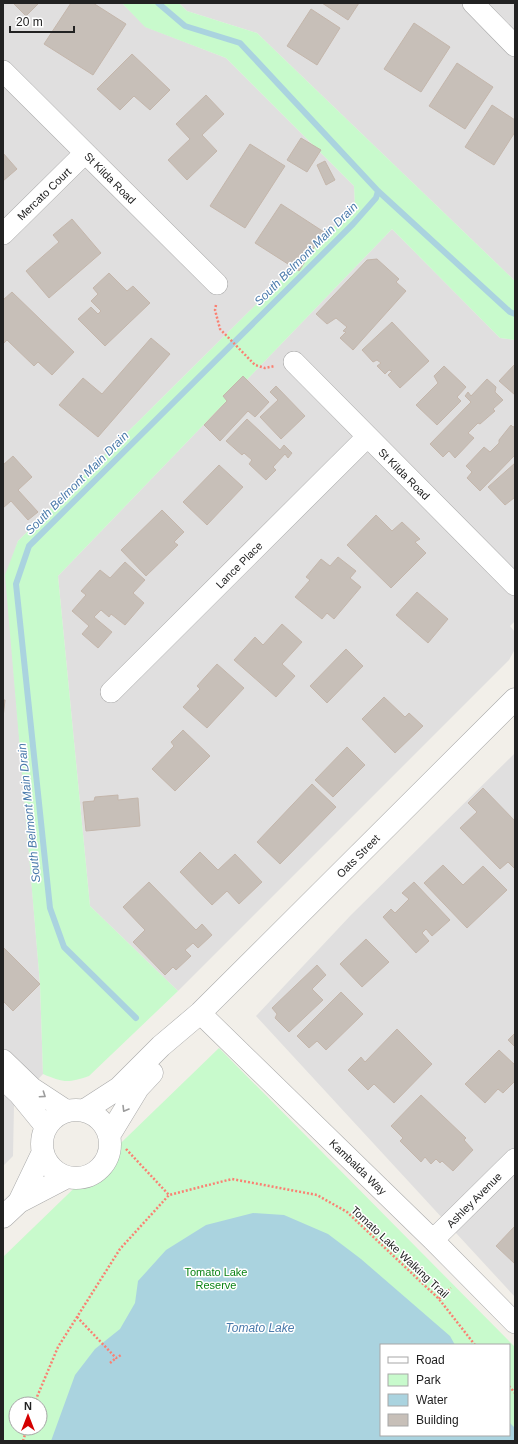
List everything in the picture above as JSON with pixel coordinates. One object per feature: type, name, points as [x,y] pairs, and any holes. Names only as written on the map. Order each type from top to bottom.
[{"type":"street","points":[[473,3],[515,46]]},
{"type":"street","name":"St Kilda Road","points":[[3,71],[216,284]]},
{"type":"street","name":"Mercato Court","points":[[3,234],[85,153]]},
{"type":"street","name":"St Kilda Road","points":[[294,362],[515,585]]},
{"type":"street","name":"Lance Place","points":[[111,692],[367,437]]},
{"type":"street","name":"Oats Street","points":[[76,1111],[119,1088],[161,1046],[200,1013],[515,699]]},
{"type":"street","name":"Oats Street","points":[[116,1139],[138,1088],[172,1052],[200,1013]]},
{"type":"street","name":"Kambalda Way","points":[[200,1013],[433,1240],[515,1323]]},
{"type":"street","points":[[3,1060],[32,1088],[76,1111]]},
{"type":"street","points":[[3,1078],[19,1094],[46,1127]]},
{"type":"street","points":[[76,1111],[93,1113],[101,1119],[116,1139],[111,1145],[110,1155],[105,1164],[97,1172],[77,1179],[59,1174],[46,1161],[42,1144],[46,1127],[58,1114],[76,1111]]},
{"type":"street","points":[[19,1202],[43,1152]]},
{"type":"street","name":"Ashley Avenue","points":[[433,1240],[515,1159]]},
{"type":"street","points":[[3,1217],[19,1202],[67,1177]]},
{"type":"path","points":[[220,328],[255,365]]},
{"type":"path","points":[[37,1396],[58,1347],[120,1249],[169,1195],[116,1139]]},
{"type":"path","name":"Tomato Lake Walking Trail","points":[[169,1195],[232,1179],[318,1195],[347,1212],[439,1298],[474,1344]]},
{"type":"path","points":[[439,1298],[454,1286]]},
{"type":"path","points":[[77,1317],[116,1358]]},
{"type":"path","points":[[110,1363],[121,1355]]},
{"type":"shaded area","points":[[3,3],[122,3],[146,27],[226,58],[354,186],[355,206],[18,541],[6,579],[40,984],[43,1074],[14,1105],[13,1156],[3,1166]]},
{"type":"shaded area","points":[[179,3],[515,3],[515,281],[257,33],[187,11]]},
{"type":"shaded area","points":[[392,229],[500,338],[515,340],[515,621],[510,626],[515,632],[515,649],[509,660],[178,991],[90,906],[58,576]]},
{"type":"shaded area","points":[[515,753],[515,1297],[256,1016],[351,915]]},
{"type":"green space","points":[[122,3],[179,3],[187,11],[257,33],[515,281],[515,340],[500,338],[392,229],[58,576],[90,906],[178,991],[89,1076],[66,1081],[43,1074],[40,984],[5,575],[18,541],[355,206],[354,186],[226,58],[145,27]]},
{"type":"green space","name":"Tomato Lake Reserve","points":[[219,1048],[515,1347],[515,1441],[3,1441],[3,1257]]},
{"type":"water","name":"Tomato Lake","points":[[253,1213],[284,1215],[328,1234],[361,1259],[450,1336],[454,1344],[380,1344],[380,1436],[510,1436],[510,1423],[515,1428],[515,1441],[51,1441],[75,1375],[95,1349],[120,1329],[135,1303],[138,1281],[166,1250],[206,1225]]},
{"type":"building","points":[[13,3],[39,3],[26,16]]},
{"type":"building","points":[[71,3],[93,3],[126,24],[93,75],[44,44]]},
{"type":"building","points":[[322,3],[359,3],[348,20]]},
{"type":"building","points":[[311,9],[340,28],[317,65],[287,46]]},
{"type":"building","points":[[414,23],[450,47],[421,92],[384,69]]},
{"type":"building","points":[[132,54],[170,90],[150,110],[134,96],[120,110],[97,89]]},
{"type":"building","points":[[457,63],[493,87],[465,129],[429,106]]},
{"type":"building","points":[[206,95],[224,114],[202,135],[217,151],[187,180],[168,160],[190,139],[176,124]]},
{"type":"building","points":[[492,105],[515,120],[515,132],[494,165],[465,147]]},
{"type":"building","points":[[301,138],[321,150],[307,172],[287,160]]},
{"type":"building","points":[[250,144],[285,166],[245,228],[210,206]]},
{"type":"building","points":[[3,153],[17,169],[3,181]]},
{"type":"building","points":[[325,161],[335,180],[326,185],[317,165]]},
{"type":"building","points":[[281,204],[324,232],[299,271],[255,243]]},
{"type":"building","points":[[72,219],[101,253],[49,298],[26,271],[59,242],[53,235]]},
{"type":"building","points":[[377,259],[399,279],[396,282],[406,291],[353,350],[340,338],[346,332],[343,331],[347,327],[336,318],[327,324],[316,314],[367,260]]},
{"type":"building","points":[[109,273],[127,291],[133,286],[150,303],[105,346],[78,319],[91,307],[98,314],[101,311],[91,301],[98,294],[93,288]]},
{"type":"building","points":[[12,292],[74,352],[52,375],[38,362],[34,366],[7,340],[3,344],[3,300]]},
{"type":"building","points":[[392,322],[429,361],[400,388],[388,375],[392,371],[389,370],[385,374],[377,366],[381,363],[377,360],[373,362],[362,350]]},
{"type":"building","points":[[151,338],[170,354],[98,437],[59,405],[83,378],[102,394]]},
{"type":"building","points":[[515,364],[515,395],[499,381]]},
{"type":"building","points":[[444,366],[466,387],[457,397],[461,401],[437,425],[416,405],[438,383],[434,376]]},
{"type":"building","points":[[243,376],[269,402],[255,417],[248,411],[220,441],[204,425],[227,401],[223,396]]},
{"type":"building","points":[[487,379],[496,387],[495,392],[503,400],[493,409],[495,411],[480,424],[478,423],[468,433],[474,438],[455,458],[449,451],[443,457],[430,444],[471,402],[465,396],[468,392],[471,396]]},
{"type":"building","points":[[276,386],[305,416],[281,439],[260,417],[278,400],[270,392]]},
{"type":"building","points":[[247,419],[280,450],[284,445],[292,453],[288,458],[285,454],[273,467],[276,470],[266,480],[249,464],[252,460],[244,453],[242,455],[226,441]]},
{"type":"building","points":[[511,425],[513,427],[515,426],[515,455],[480,491],[467,478],[472,472],[466,466],[484,447],[490,452],[499,443],[499,440]]},
{"type":"building","points":[[13,456],[32,477],[18,490],[38,512],[28,520],[11,501],[3,508],[3,465]]},
{"type":"building","points":[[515,463],[515,499],[514,498],[505,505],[488,487]]},
{"type":"building","points":[[219,465],[243,487],[207,525],[183,502]]},
{"type":"building","points":[[162,510],[184,532],[174,542],[178,545],[146,576],[121,550]]},
{"type":"building","points":[[376,515],[392,531],[402,522],[420,539],[415,542],[426,553],[391,588],[347,545]]},
{"type":"building","points":[[338,557],[356,571],[350,578],[361,587],[334,619],[327,613],[322,619],[295,597],[310,580],[306,577],[321,559],[330,566]]},
{"type":"building","points":[[125,562],[145,580],[133,593],[144,603],[125,625],[111,614],[109,617],[101,610],[94,617],[112,632],[98,648],[82,634],[89,626],[72,611],[86,595],[81,591],[100,570],[110,578]]},
{"type":"building","points":[[417,592],[448,619],[428,643],[396,615]]},
{"type":"building","points":[[282,624],[302,642],[282,664],[295,676],[276,697],[234,660],[255,637],[263,645]]},
{"type":"building","points":[[346,649],[363,666],[327,703],[310,686]]},
{"type":"building","points":[[217,664],[244,688],[207,728],[183,707],[200,689],[197,686]]},
{"type":"building","points":[[384,697],[405,717],[409,713],[423,726],[395,753],[362,719]]},
{"type":"building","points":[[3,700],[5,700],[3,718]]},
{"type":"building","points":[[183,730],[210,756],[175,791],[152,769],[174,746],[171,742]]},
{"type":"building","points":[[347,747],[365,765],[333,797],[315,780]]},
{"type":"building","points":[[312,784],[336,807],[280,864],[257,842]]},
{"type":"building","points":[[483,788],[515,821],[515,869],[508,862],[500,869],[460,828],[477,812],[468,803]]},
{"type":"building","points":[[118,795],[118,800],[138,798],[140,826],[86,831],[83,802],[94,801],[95,797]]},
{"type":"building","points":[[200,852],[218,870],[235,854],[262,882],[239,904],[227,891],[212,905],[180,872]]},
{"type":"building","points":[[443,865],[463,885],[483,866],[507,890],[467,928],[424,883]]},
{"type":"building","points":[[149,882],[196,930],[202,924],[212,935],[198,948],[193,943],[185,950],[191,956],[176,970],[173,967],[165,975],[133,942],[145,930],[123,907]]},
{"type":"building","points":[[414,882],[450,920],[432,936],[426,929],[422,933],[429,941],[416,953],[383,917],[391,909],[395,913],[409,899],[402,893]]},
{"type":"building","points":[[366,939],[389,962],[362,987],[340,964]]},
{"type":"building","points":[[3,947],[40,984],[13,1011],[3,1001]]},
{"type":"building","points":[[317,965],[326,975],[312,989],[323,1000],[289,1032],[275,1018],[277,1014],[272,1008]]},
{"type":"building","points":[[341,992],[363,1014],[326,1050],[317,1041],[309,1048],[297,1036]]},
{"type":"building","points":[[397,1029],[432,1064],[394,1103],[374,1084],[368,1090],[348,1070],[361,1057],[365,1062]]},
{"type":"building","points":[[515,1033],[515,1047],[508,1040]]},
{"type":"building","points":[[499,1050],[515,1065],[515,1081],[503,1093],[498,1089],[485,1103],[465,1084]]},
{"type":"building","points":[[421,1095],[466,1138],[464,1140],[473,1150],[453,1171],[442,1161],[440,1163],[436,1159],[431,1164],[425,1157],[421,1162],[400,1141],[403,1138],[391,1126]]},
{"type":"building","points":[[515,1226],[515,1264],[496,1246]]},
{"type":"waterway","name":"South Belmont Main Drain","points":[[158,3],[185,26],[240,43],[378,191],[510,312],[515,314]]},
{"type":"waterway","name":"South Belmont Main Drain","points":[[136,1018],[64,947],[50,908],[16,584],[29,546],[353,224],[376,198],[378,191]]}]
